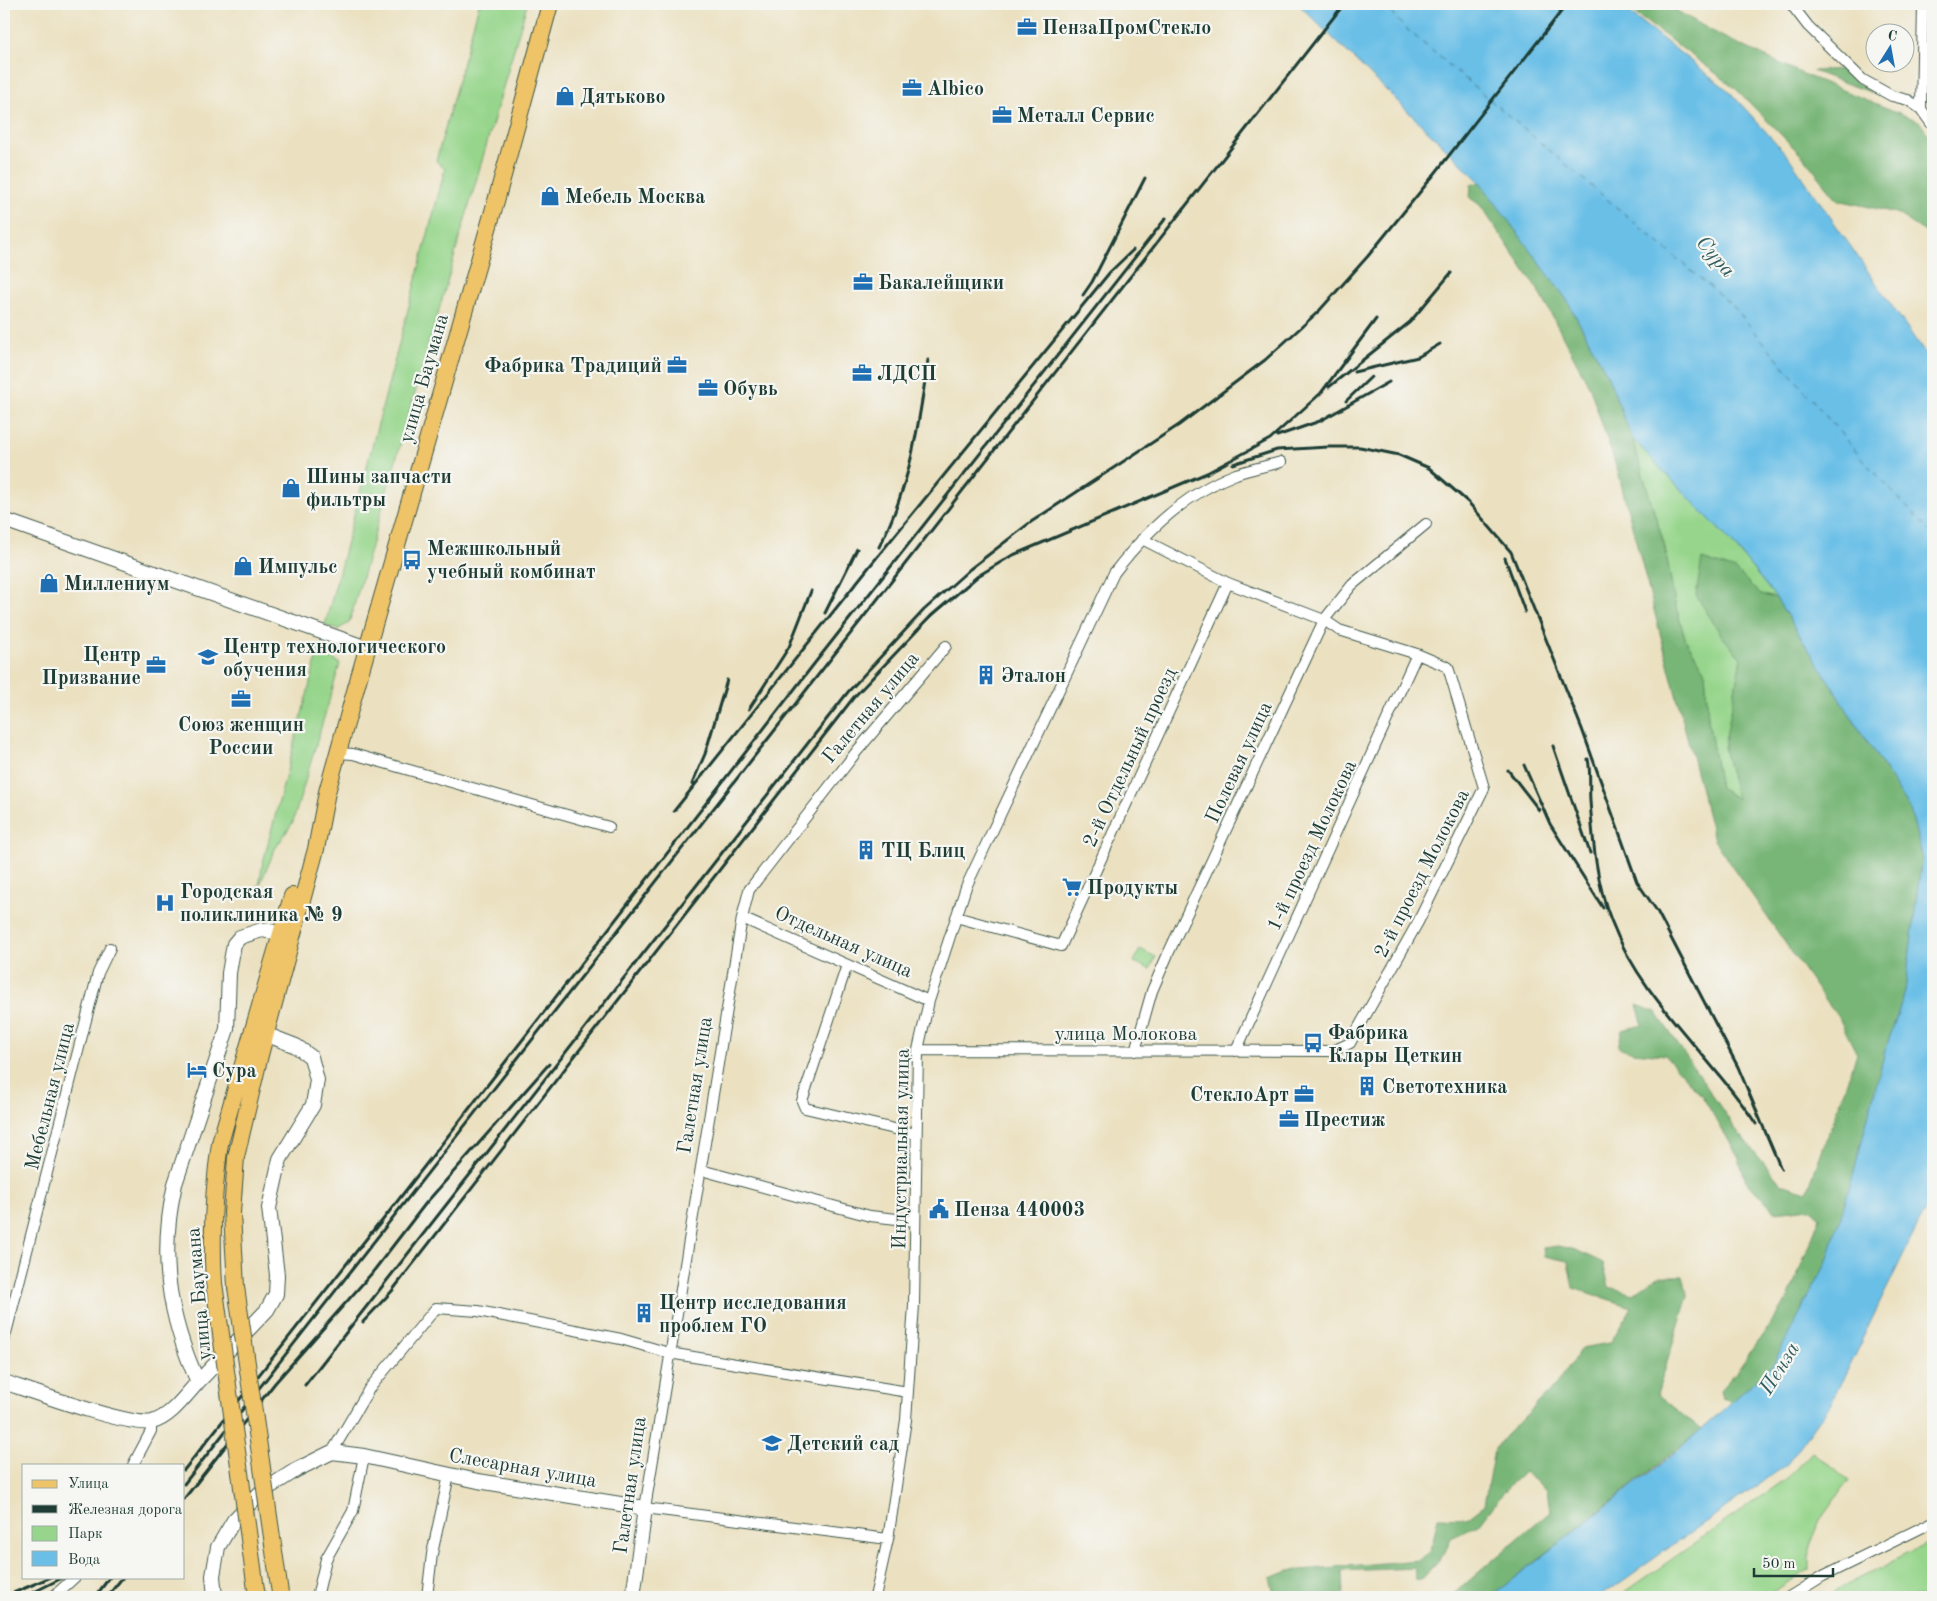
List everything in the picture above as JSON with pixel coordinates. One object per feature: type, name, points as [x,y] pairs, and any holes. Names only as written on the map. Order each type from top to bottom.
[{"type":"main road","name":"улица Баумана","points":[[280,1595],[236,1287],[232,1213],[236,1157],[265,1034],[316,849],[327,792],[494,210],[550,4]]},
{"type":"main road","name":"улица Баумана","points":[[257,1597],[214,1283],[211,1234],[214,1182],[220,1143],[311,832],[327,792]]},
{"type":"street","points":[[1791,4],[1808,26],[1863,80],[1892,96],[1908,100],[1921,108],[1933,126]]},
{"type":"street","points":[[1921,108],[1923,4]]},
{"type":"street","name":"Индустриальная улица","points":[[875,1597],[888,1539],[906,1420],[914,1306],[918,1050],[929,1001],[966,887],[1026,762],[1093,614],[1114,573],[1142,539],[1173,511],[1196,494],[1236,474],[1281,462]]},
{"type":"street","points":[[8,521],[367,648]]},
{"type":"street","name":"Полевая улица","points":[[1135,1051],[1152,991],[1168,954],[1324,620],[1352,585],[1426,524]]},
{"type":"street","points":[[1142,539],[1228,583],[1324,620],[1339,630],[1417,654]]},
{"type":"street","name":"2-й Отдельный проезд","points":[[956,917],[1061,946],[1228,583]]},
{"type":"street","name":"Галетная улица","points":[[633,1597],[669,1353],[742,918],[749,890],[857,751],[946,646]]},
{"type":"street","name":"2-й проезд Молокова","points":[[1333,1051],[1350,1043],[1418,922],[1484,788],[1448,667],[1417,654]]},
{"type":"street","name":"1-й проезд Молокова","points":[[1236,1051],[1417,654]]},
{"type":"street","points":[[338,753],[353,754],[609,827]]},
{"type":"street","name":"Отдельная улица","points":[[742,918],[929,1001]]},
{"type":"street","points":[[198,1382],[181,1338],[168,1282],[166,1238],[169,1210],[227,1030],[229,973],[234,944],[240,937],[262,930],[281,933]]},
{"type":"street","name":"Мебельная улица","points":[[4,1341],[98,973],[110,948]]},
{"type":"street","points":[[847,965],[802,1101],[805,1108],[916,1134]]},
{"type":"street","points":[[4,1382],[111,1416],[150,1422],[166,1416],[267,1310],[276,1294],[277,1275],[269,1208],[273,1180],[280,1159],[313,1105],[316,1080],[311,1057],[296,1046],[265,1034]]},
{"type":"street","name":"улица Молокова","points":[[918,1050],[1333,1051]]},
{"type":"street","points":[[701,1170],[870,1216],[915,1221]]},
{"type":"street","points":[[214,1597],[213,1576],[218,1547],[234,1520],[260,1494],[296,1470],[332,1452],[369,1389],[436,1308],[478,1311],[621,1339],[669,1353],[908,1392]]},
{"type":"street","points":[[133,1464],[150,1432],[150,1422]]},
{"type":"street","name":"Слесарная улица","points":[[332,1452],[364,1456],[449,1475],[645,1508],[888,1539]]},
{"type":"street","points":[[317,1597],[326,1559],[353,1511],[364,1456]]},
{"type":"street","points":[[427,1597],[432,1554],[449,1475]]},
{"type":"street","points":[[1789,1597],[1823,1576],[1933,1522]]},
{"type":"street","points":[[53,1597],[74,1578]]},
{"type":"green space","points":[[479,4],[527,4],[349,623],[337,630],[325,625],[445,169],[436,161]]},
{"type":"green space","points":[[1622,4],[1665,4],[1719,35],[1805,75],[1919,121],[1933,141],[1933,237],[1896,213],[1838,200],[1803,157],[1733,86]]},
{"type":"green space","points":[[1842,69],[1853,80],[1873,93],[1812,71]]},
{"type":"green space","points":[[1480,182],[1567,300],[1607,374],[1632,438],[1665,548],[1675,604],[1686,641],[1705,670],[1708,719],[1720,788],[1737,799],[1724,748],[1741,658],[1721,635],[1696,595],[1702,559],[1736,570],[1761,595],[1776,598],[1910,809],[1922,855],[1905,992],[1885,1051],[1851,1183],[1826,1264],[1772,1366],[1733,1401],[1722,1398],[1720,1390],[1737,1371],[1788,1299],[1820,1217],[1810,1208],[1775,1212],[1746,1181],[1738,1156],[1702,1096],[1665,1055],[1633,1052],[1618,1047],[1622,1030],[1643,1025],[1637,1005],[1656,1012],[1734,1127],[1781,1184],[1807,1192],[1857,1054],[1840,1020],[1714,840],[1618,472],[1590,388],[1540,293],[1480,205],[1470,198],[1471,185]]},
{"type":"green space","points":[[1632,438],[1733,544],[1776,598],[1761,595],[1736,570],[1721,635],[1741,658],[1724,748],[1738,800],[1720,788],[1708,719],[1705,670],[1686,641],[1675,604],[1665,548]]},
{"type":"green space","points":[[319,649],[340,664],[293,822],[275,849],[259,887],[262,866]]},
{"type":"green space","points":[[1140,949],[1156,957],[1150,969],[1134,962]]},
{"type":"green space","points":[[1558,1246],[1576,1250],[1603,1263],[1609,1287],[1633,1294],[1659,1276],[1683,1276],[1688,1296],[1657,1394],[1701,1430],[1491,1597],[1450,1597],[1550,1511],[1547,1490],[1524,1472],[1508,1487],[1479,1525],[1451,1538],[1445,1552],[1422,1578],[1416,1580],[1415,1568],[1342,1571],[1343,1597],[1275,1597],[1270,1578],[1289,1571],[1419,1560],[1431,1551],[1438,1517],[1467,1518],[1484,1505],[1494,1450],[1505,1436],[1558,1383],[1581,1348],[1610,1343],[1632,1307],[1573,1288],[1568,1261],[1544,1256],[1543,1248]]},
{"type":"green space","points":[[1812,1452],[1849,1480],[1820,1520],[1809,1547],[1809,1570],[1764,1597],[1618,1597],[1786,1479]]},
{"type":"green space","points":[[1933,1541],[1933,1597],[1837,1597],[1833,1592]]},
{"type":"water","name":"Пенза","points":[[1298,4],[1618,4],[1729,91],[1788,156],[1933,365],[1933,1194],[1830,1405],[1787,1464],[1600,1597],[1491,1597],[1677,1451],[1772,1366],[1826,1264],[1851,1183],[1885,1051],[1905,992],[1922,855],[1910,809],[1776,598],[1733,544],[1632,438],[1607,374],[1567,300],[1480,182]]},
{"type":"ferry route","points":[[1383,4],[1403,26],[1734,307],[1863,460],[1933,535]]},
{"type":"railway","points":[[185,1483],[1344,4]]},
{"type":"railway","points":[[305,1385],[848,692],[924,610],[970,569],[1031,522],[1179,425],[1265,360],[1319,311],[1368,256],[1433,176],[1567,4]]},
{"type":"railway","points":[[1083,295],[1092,282],[1145,178]]},
{"type":"railway","points":[[375,1230],[814,664],[1166,218]]},
{"type":"railway","points":[[674,811],[869,567],[1110,272],[1133,250]]},
{"type":"railway","points":[[1329,387],[1410,322],[1451,273]]},
{"type":"railway","points":[[363,1322],[392,1291],[854,697],[931,616],[978,576],[1011,556],[1207,473],[1270,439],[1321,393],[1376,319]]},
{"type":"railway","points":[[1354,372],[1418,357],[1440,344]]},
{"type":"railway","points":[[879,547],[890,525],[906,479],[917,432],[928,360]]},
{"type":"railway","points":[[1346,401],[1371,377]]},
{"type":"railway","points":[[1277,436],[1320,421],[1389,382]]},
{"type":"railway","points":[[1233,464],[1277,450],[1328,447],[1360,447],[1399,455],[1429,468],[1469,503],[1511,552],[1582,729],[1637,882],[1657,911],[1738,1067],[1781,1169]]},
{"type":"railway","points":[[825,613],[857,549]]},
{"type":"railway","points":[[1505,558],[1525,612]]},
{"type":"railway","points":[[749,709],[789,647],[811,591]]},
{"type":"railway","points":[[692,784],[705,754],[727,680]]},
{"type":"railway","points":[[1553,746],[1590,853]]},
{"type":"railway","points":[[1588,759],[1592,831],[1596,862],[1606,906],[1624,949],[1658,1002],[1738,1098],[1756,1124]]},
{"type":"railway","points":[[1524,765],[1550,824],[1603,908]]},
{"type":"railway","points":[[1508,770],[1539,810]]},
{"type":"railway","points":[[185,1498],[275,1383],[372,1273],[426,1203],[549,1064]]},
{"type":"railway","points":[[185,1469],[378,1224]]},
{"type":"railway","points":[[4,1597],[49,1578]]},
{"type":"railway","points":[[24,1597],[62,1578]]},
{"type":"railway","points":[[95,1597],[109,1578]]},
{"type":"railway","points":[[107,1597],[122,1578]]},
{"type":"place","name":"ПензаПромСтекло","points":[[1027,27]]},
{"type":"place","name":"Albico","points":[[912,88]]},
{"type":"place","name":"Дятьково","points":[[565,96]]},
{"type":"place","name":"Металл Сервис","points":[[1002,115]]},
{"type":"place","name":"Мебель Москва","points":[[550,196]]},
{"type":"place","name":"Бакалейщики","points":[[863,282]]},
{"type":"place","name":"Фабрика Традиций","points":[[677,365]]},
{"type":"place","name":"ЛДСП","points":[[862,373]]},
{"type":"place","name":"Обувь","points":[[708,388]]},
{"type":"place","name":"Шины запчасти фильтры","points":[[291,488]]},
{"type":"place","name":"Межшкольный учебный комбинат","points":[[412,560]]},
{"type":"place","name":"Импульс","points":[[243,566]]},
{"type":"place","name":"Миллениум","points":[[49,583]]},
{"type":"place","name":"Центр технологического обучения","points":[[208,657]]},
{"type":"place","name":"Центр Призвание","points":[[156,665]]},
{"type":"place","name":"Эталон","points":[[986,675]]},
{"type":"place","name":"Союз женщин России","points":[[241,699]]},
{"type":"place","name":"ТЦ Блиц","points":[[866,850]]},
{"type":"place","name":"Продукты","points":[[1072,887]]},
{"type":"place","name":"Городская поликлиника № 9","points":[[165,903]]},
{"type":"place","name":"Фабрика Клары Цеткин","points":[[1313,1043]]},
{"type":"place","name":"Сура","points":[[197,1070]]},
{"type":"place","name":"Светотехника","points":[[1367,1086]]},
{"type":"place","name":"СтеклоАрт","points":[[1304,1094]]},
{"type":"place","name":"Престиж","points":[[1289,1119]]},
{"type":"place","name":"Пенза 440003","points":[[939,1209]]},
{"type":"place","name":"Центр исследования проблем ГО","points":[[644,1313]]},
{"type":"place","name":"Детский сад","points":[[772,1443]]}]
